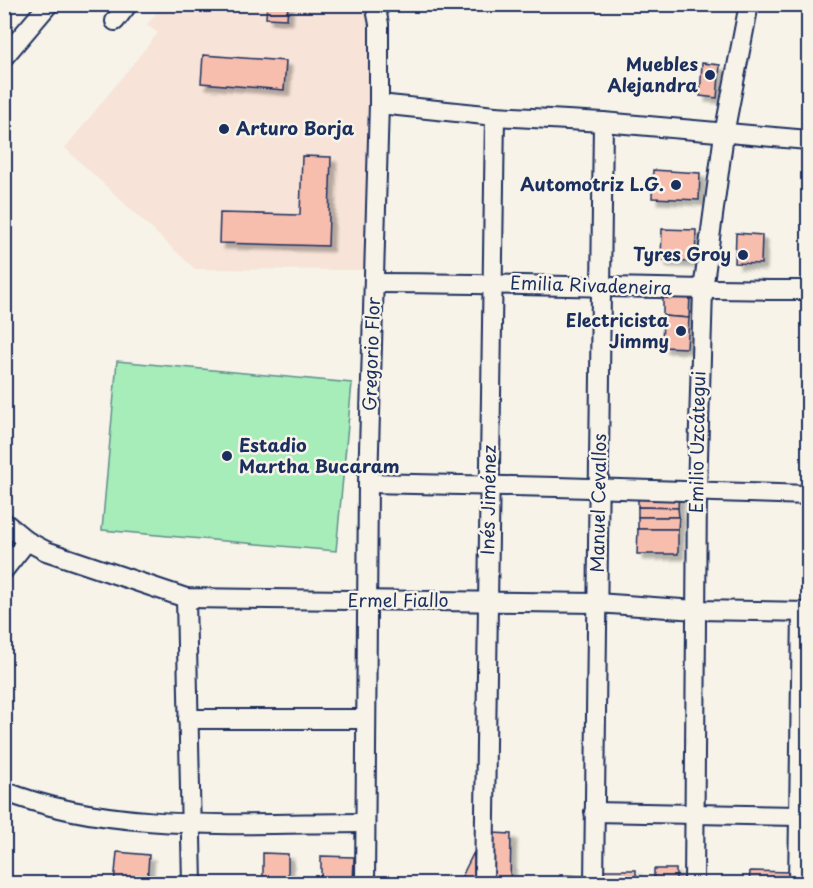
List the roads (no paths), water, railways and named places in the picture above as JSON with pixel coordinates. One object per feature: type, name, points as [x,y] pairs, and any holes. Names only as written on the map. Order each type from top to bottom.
[{"type":"street","points":[[4,57],[49,4]]},
{"type":"street","points":[[115,21],[128,4]]},
{"type":"street","name":"Gregorio Flor","points":[[365,884],[368,483],[379,104],[379,24],[375,4]]},
{"type":"street","name":"Emilio Uzcátegui","points":[[694,884],[697,492],[703,290],[724,134],[749,4]]},
{"type":"street","points":[[379,104],[495,116],[603,122],[808,140]]},
{"type":"street","name":"Inés Jiménez","points":[[484,884],[495,116]]},
{"type":"street","name":"Manuel Cevallos","points":[[594,884],[603,122]]},
{"type":"street","name":"Emilia Rivadeneira","points":[[374,283],[493,283],[703,290],[808,290]]},
{"type":"street","points":[[368,483],[808,495]]},
{"type":"street","name":"Ermel Fiallo","points":[[4,522],[27,541],[46,551],[186,598],[597,603],[696,610],[805,612]]},
{"type":"street","points":[[4,570],[27,541]]},
{"type":"street","points":[[186,598],[192,884]]},
{"type":"street","points":[[798,884],[805,612]]},
{"type":"street","points":[[188,719],[365,719]]},
{"type":"street","points":[[4,791],[75,813],[190,824],[364,823]]},
{"type":"street","points":[[594,812],[799,816]]},
{"type":"place","name":"Muebles Alejandra","points":[[710,75]]},
{"type":"place","name":"Arturo Borja","points":[[224,129]]},
{"type":"place","name":"Automotriz L.G.","points":[[676,185]]},
{"type":"place","name":"Tyres Groy","points":[[743,255]]},
{"type":"place","name":"Electricista Jimmy","points":[[681,331]]},
{"type":"place","name":"Estadio Martha Bucaram","points":[[227,456]]}]
